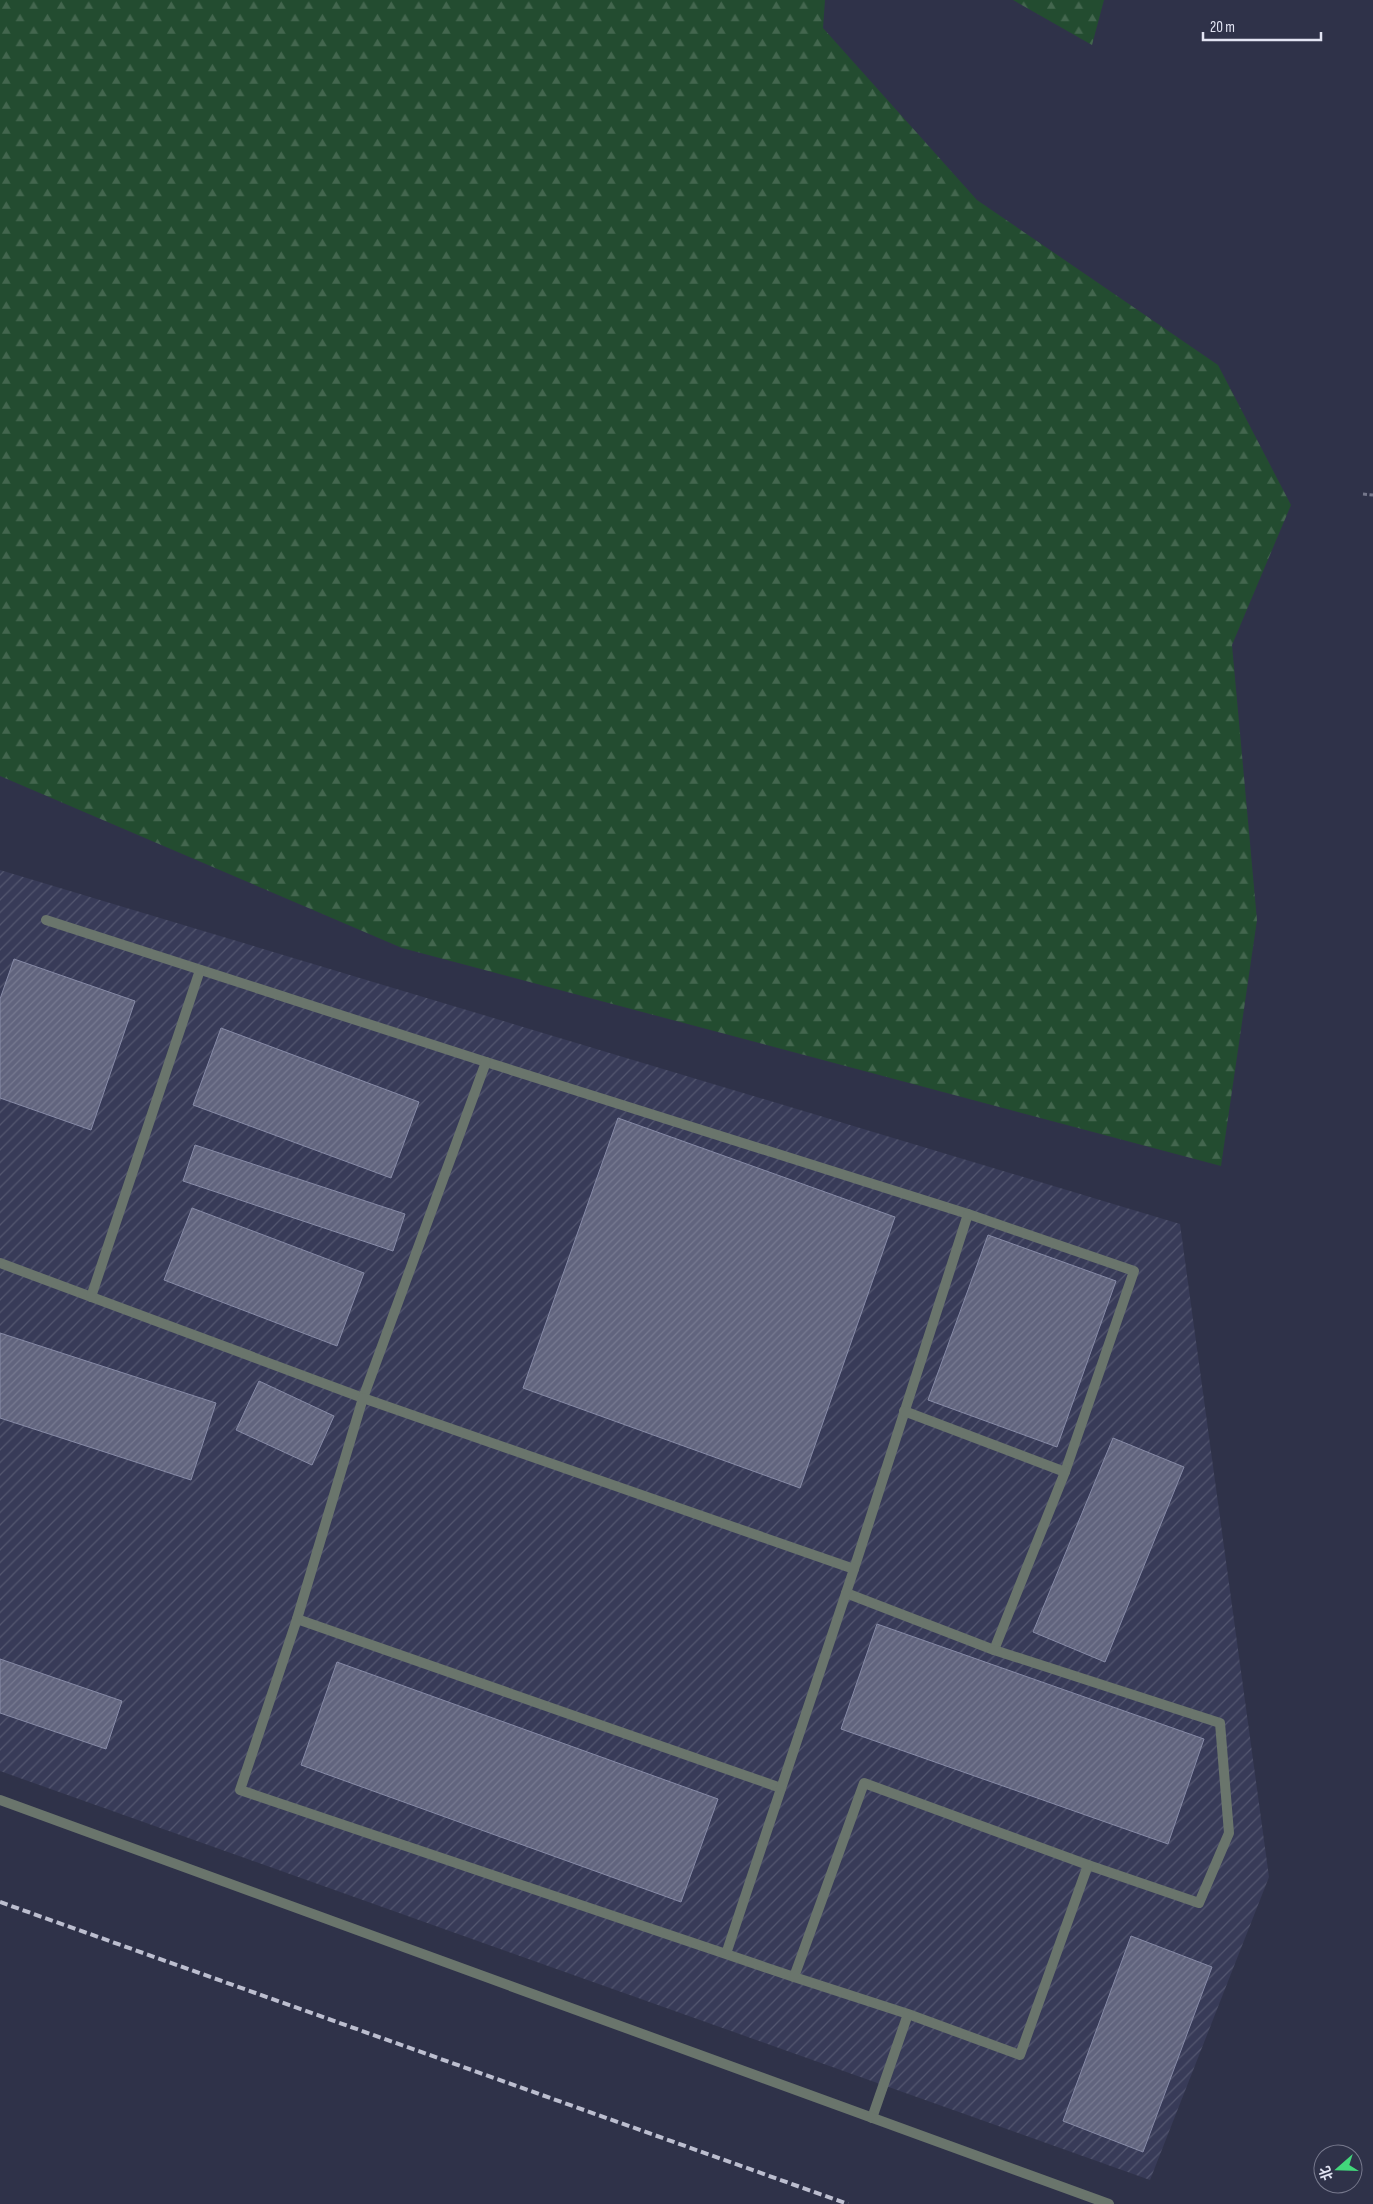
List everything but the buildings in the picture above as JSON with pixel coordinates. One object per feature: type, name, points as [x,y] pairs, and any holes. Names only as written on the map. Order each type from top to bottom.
[{"type":"street","points":[[46,920],[486,1062],[968,1214],[1134,1271],[1065,1472],[994,1650]]},
{"type":"street","points":[[91,1297],[200,970]]},
{"type":"street","points":[[486,1062],[363,1398],[297,1619],[240,1790],[794,1978],[908,2014],[1020,2055],[1088,1865]]},
{"type":"street","points":[[726,1954],[854,1569],[968,1214]]},
{"type":"street","points":[[0,1263],[363,1398],[854,1569]]},
{"type":"street","points":[[904,1411],[1065,1472]]},
{"type":"street","points":[[794,1978],[864,1783],[1088,1865],[1200,1903],[1230,1833],[1220,1723],[994,1650],[846,1593]]},
{"type":"street","points":[[297,1619],[781,1788]]},
{"type":"street","points":[[0,1800],[1108,2204]]},
{"type":"street","points":[[872,2118],[908,2014]]},
{"type":"path","points":[[1363,494],[1373,494]]},
{"type":"shaded area","points":[[0,870],[1180,1224],[1269,1877],[1150,2180],[0,1771]]},
{"type":"green space","points":[[0,0],[825,0],[823,28],[977,200],[1218,365],[1291,505],[1232,645],[1257,920],[1221,1166],[402,948],[0,776]]},
{"type":"green space","points":[[1013,0],[1104,0],[1092,45]]},
{"type":"railway","points":[[0,1902],[848,2204]]}]
